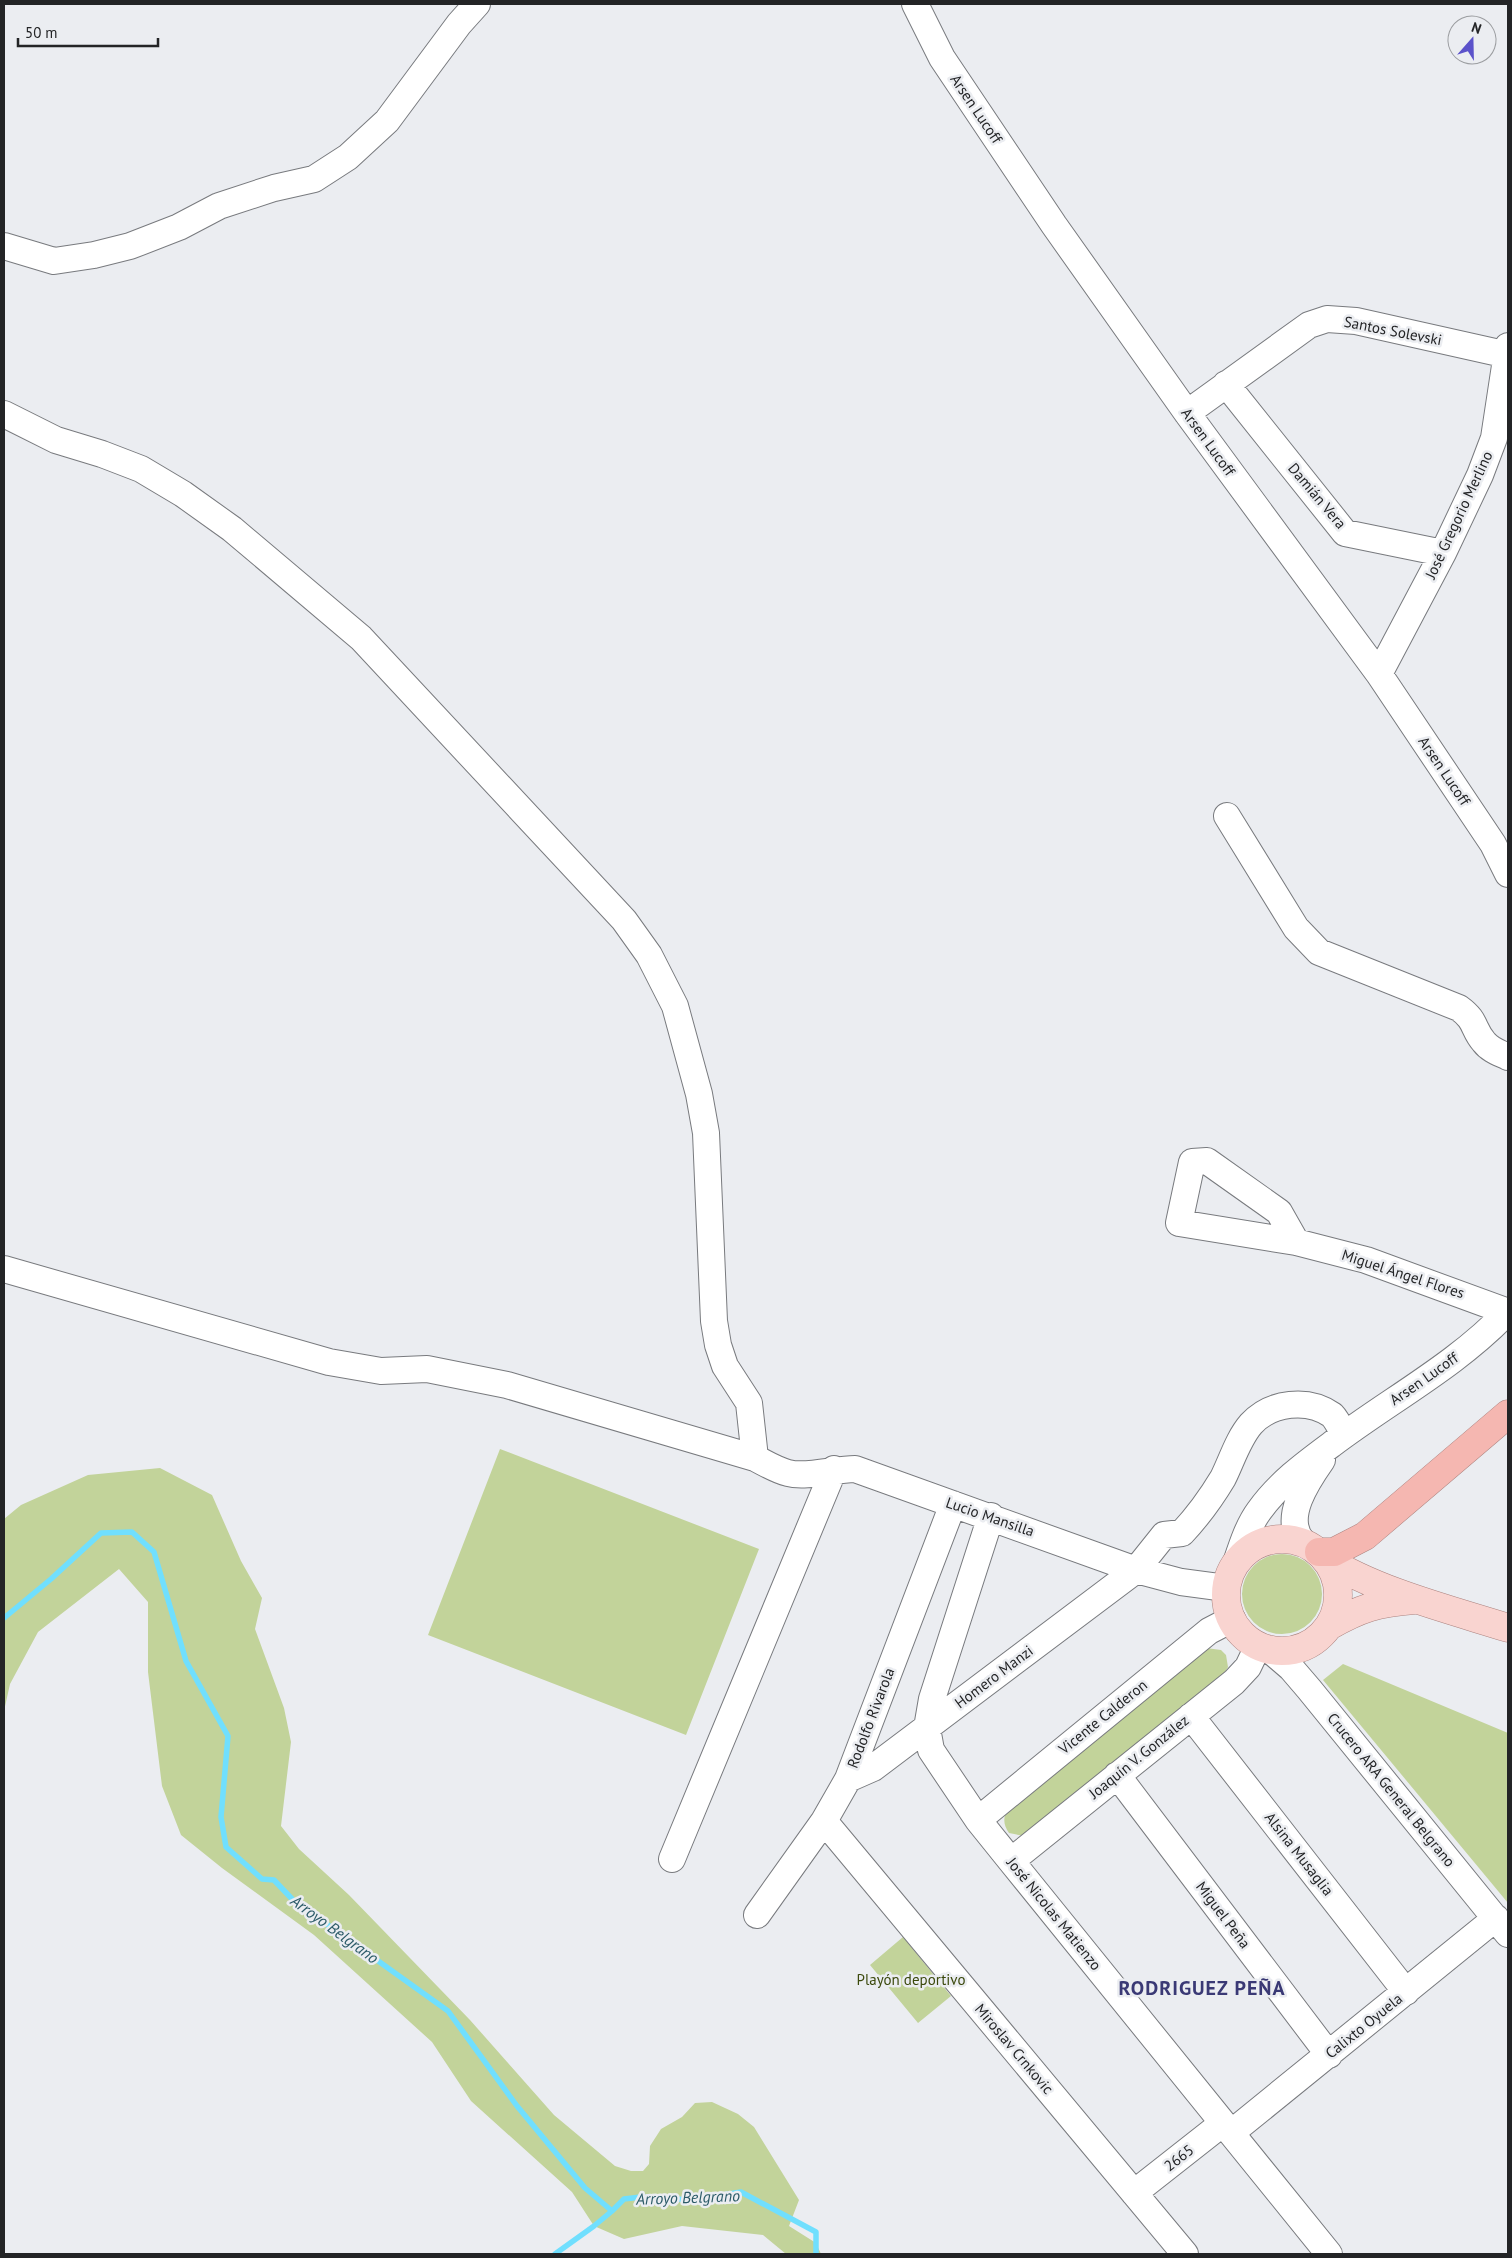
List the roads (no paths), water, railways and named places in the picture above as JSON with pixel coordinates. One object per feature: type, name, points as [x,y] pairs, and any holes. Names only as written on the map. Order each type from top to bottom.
[{"type":"highway","points":[[1316,1551],[1334,1552],[1365,1536],[1508,1414]]},
{"type":"main road","points":[[1316,1551],[1335,1575],[1338,1592],[1337,1609],[1329,1626],[1318,1638],[1304,1647],[1287,1651],[1264,1648],[1247,1639],[1232,1620],[1226,1599],[1226,1588],[1236,1563],[1249,1549],[1266,1541],[1284,1539],[1316,1551],[1348,1572],[1418,1600],[1508,1628]]},
{"type":"main road","points":[[1329,1626],[1366,1607],[1418,1600]]},
{"type":"street","points":[[4,246],[54,261],[94,255],[130,246],[179,227],[219,206],[274,188],[314,180],[348,157],[387,121],[459,24],[477,4]]},
{"type":"street","name":"Arsen Lucoff","points":[[916,4],[948,66],[1054,226],[1187,413],[1379,674],[1493,844],[1508,874]]},
{"type":"street","name":"Santos Solevski","points":[[1187,413],[1309,325],[1327,319],[1356,321],[1508,350]]},
{"type":"street","name":"José Gregorio Merlino","points":[[1379,674],[1443,553],[1480,475],[1494,438],[1508,350]]},
{"type":"street","name":"Damián Vera","points":[[1226,384],[1345,533],[1443,553]]},
{"type":"street","points":[[4,414],[56,440],[102,454],[141,469],[184,494],[240,535],[361,638],[628,926],[649,955],[675,1006],[697,1085],[706,1133],[714,1320],[718,1345],[725,1366],[749,1402],[755,1458]]},
{"type":"street","points":[[1227,816],[1296,928],[1319,952],[1458,1008],[1471,1016],[1484,1042],[1492,1049],[1508,1057]]},
{"type":"street","name":"Miguel Ángel Flores","points":[[1296,1242],[1366,1260],[1508,1311]]},
{"type":"street","name":"Lucio Mansilla","points":[[4,1270],[329,1362],[381,1371],[427,1369],[507,1385],[755,1458],[788,1473],[806,1475],[834,1469],[855,1468],[1136,1570],[1181,1582],[1226,1588]]},
{"type":"street","name":"Arsen Lucoff","points":[[1236,1563],[1246,1533],[1258,1512],[1276,1489],[1297,1470],[1340,1438],[1459,1356],[1488,1332],[1508,1311]]},
{"type":"street","name":"Homero Manzi","points":[[848,1778],[872,1768],[1136,1570],[1164,1535],[1182,1533],[1203,1510],[1251,1424],[1268,1410],[1304,1404],[1320,1409],[1334,1416],[1340,1438]]},
{"type":"street","name":"Arsen Lucoff","points":[[1316,1551],[1299,1538],[1296,1522],[1298,1501],[1302,1490],[1340,1438]]},
{"type":"street","points":[[672,1859],[834,1469]]},
{"type":"street","name":"Rodolfo Rivarola","points":[[757,1914],[824,1821],[848,1778],[953,1504]]},
{"type":"street","points":[[927,1728],[932,1699],[991,1516]]},
{"type":"street","name":"Vicente Calderon","points":[[978,1820],[1209,1631],[1232,1620]]},
{"type":"street","name":"Joaquín V. González","points":[[1010,1861],[1245,1671],[1264,1648]]},
{"type":"street","name":"Crucero ARA General Belgrano","points":[[1264,1648],[1291,1668],[1309,1689],[1502,1926]]},
{"type":"street","name":"Alsina Musaglia","points":[[1191,1716],[1406,1992]]},
{"type":"street","name":"José Nicolas Matienzo","points":[[927,1728],[930,1750],[978,1820],[1329,2254]]},
{"type":"street","name":"Miguel Peña","points":[[1117,1775],[1329,2055]]},
{"type":"street","name":"Miroslav Crnkovic","points":[[824,1821],[1185,2254]]},
{"type":"street","name":"Calixto Oyuela","points":[[1227,2128],[1329,2055],[1406,1992],[1502,1926]]},
{"type":"street","name":"2665","points":[[1134,2193],[1227,2128]]},
{"type":"waterway","name":"Arroyo Belgrano","points":[[4,1618],[51,1579],[101,1533],[132,1532],[154,1552],[186,1661],[228,1736],[221,1817],[226,1847],[262,1879],[274,1880],[293,1900],[448,2011],[517,2106],[585,2188],[612,2211],[624,2199],[641,2197],[692,2200],[741,2192],[816,2232],[816,2254]]},
{"type":"waterway","points":[[555,2254],[612,2211]]},
{"type":"district","name":"RODRIGUEZ PEÑA","points":[[1202,1988]]},
{"type":"park label","name":"Playón deportivo","points":[[911,1980]]}]
